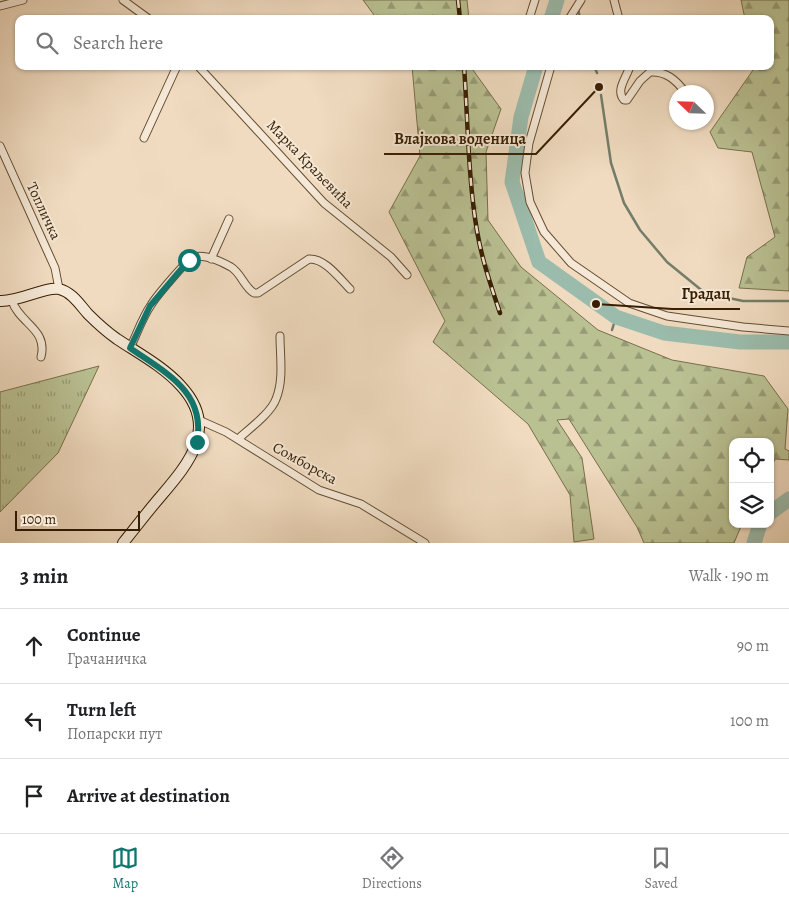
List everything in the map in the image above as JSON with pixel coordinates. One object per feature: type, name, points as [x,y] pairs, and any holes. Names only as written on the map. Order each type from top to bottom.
[{"type":"street","points":[[0,6],[23,0]]},
{"type":"street","points":[[529,15],[535,0]]},
{"type":"street","points":[[570,15],[581,0]]},
{"type":"street","points":[[614,0],[618,15]]},
{"type":"street","points":[[128,1],[144,15]]},
{"type":"street","points":[[144,138],[175,70]]},
{"type":"street","name":"Марка Краљевића","points":[[202,70],[324,203],[391,257],[407,275]]},
{"type":"street","points":[[550,70],[529,144],[525,173],[530,202],[544,232],[571,263],[630,303],[668,316],[742,327],[789,331]]},
{"type":"street","points":[[628,70],[620,89],[620,96],[624,100],[627,100],[640,81],[650,72],[659,72],[677,80],[680,85]]},
{"type":"street","name":"Топличка","points":[[0,146],[55,268],[59,289]]},
{"type":"street","points":[[211,259],[229,219]]},
{"type":"street","points":[[130,348],[150,306],[182,266],[196,256],[211,259],[232,268],[254,293],[313,258],[325,265],[350,288]]},
{"type":"street","points":[[0,301],[12,301],[44,291],[59,289],[70,295],[113,336],[165,372],[180,385],[191,399],[199,420],[197,442],[187,464],[123,543]]},
{"type":"street","points":[[12,301],[18,313],[38,334],[43,350],[41,357]]},
{"type":"street","points":[[238,439],[271,407],[276,399],[281,379],[280,336]]},
{"type":"street","name":"Сомборска","points":[[199,420],[216,426],[319,490],[360,504],[425,543]]},
{"type":"green space","points":[[363,0],[467,0],[469,15],[374,15]]},
{"type":"green space","points":[[741,0],[789,0],[789,291],[739,288],[747,257],[775,237],[752,152],[718,148],[710,132],[714,130],[714,126],[753,70],[774,70],[774,15],[744,15]]},
{"type":"green space","points":[[412,70],[473,70],[501,109],[486,152],[488,220],[521,267],[598,330],[672,360],[764,376],[788,409],[785,449],[789,451],[789,460],[775,459],[774,461],[774,438],[729,438],[729,528],[740,528],[734,543],[644,543],[637,527],[569,419],[557,420],[582,458],[594,539],[574,542],[570,495],[528,424],[433,342],[445,321],[389,212],[420,156]]},
{"type":"green space","points":[[99,366],[58,453],[0,512],[0,392]]},
{"type":"waterway","points":[[552,15],[557,0]]},
{"type":"waterway","points":[[578,8],[579,15]]},
{"type":"waterway","points":[[535,70],[521,117],[512,182],[539,262],[616,317],[664,333],[740,342],[789,342]]},
{"type":"waterway","points":[[601,95],[611,163],[624,203],[640,230],[667,262],[705,293],[743,301],[789,301]]},
{"type":"waterway","points":[[612,330],[616,317]]},
{"type":"waterway","points":[[774,510],[789,499]]},
{"type":"waterway","points":[[754,543],[759,528]]},
{"type":"railway","points":[[458,0],[460,15]]},
{"type":"railway","points":[[464,70],[474,211],[481,252],[500,313]]},
{"type":"place","name":"Влајкова воденица","points":[[599,87]]},
{"type":"place","name":"Градац","points":[[596,304]]},
{"type":"route","points":[[189,260],[150,306],[130,348],[172,377],[188,394],[199,420],[197,442]]}]
